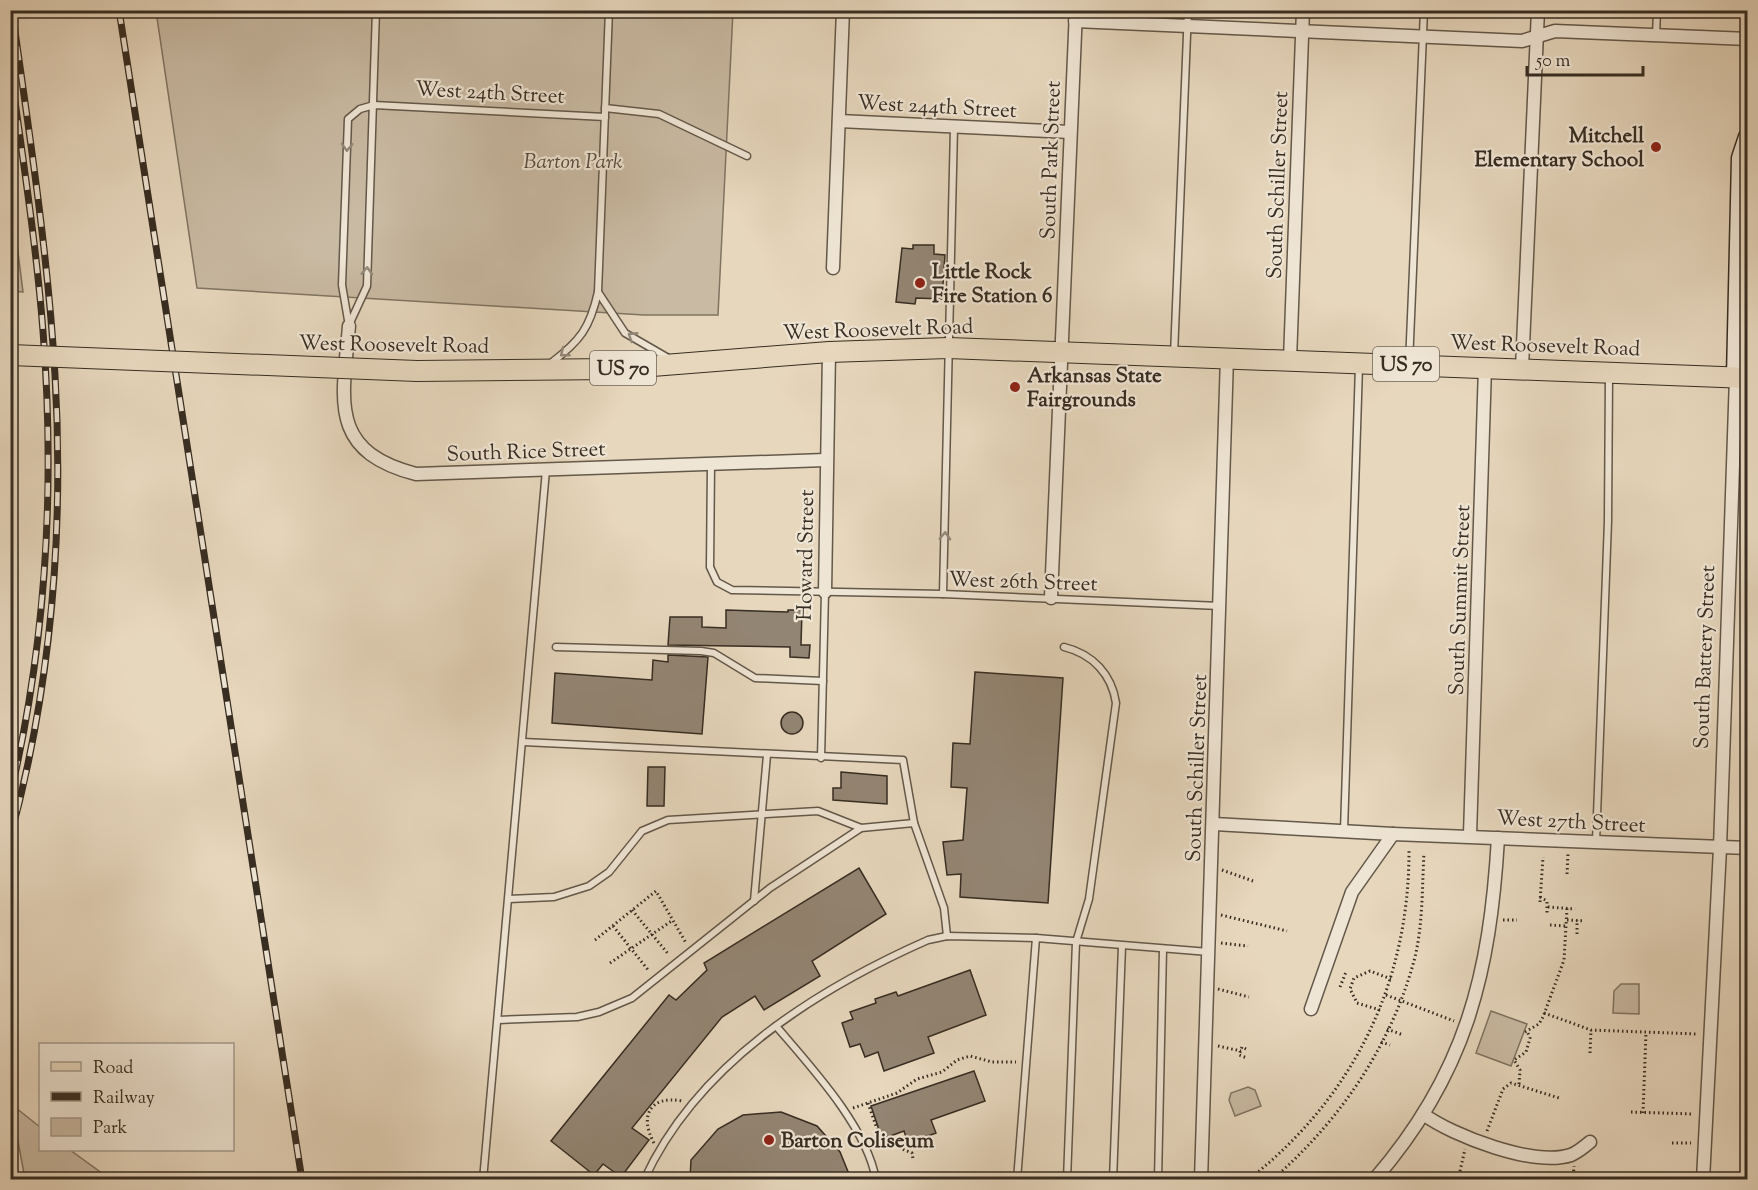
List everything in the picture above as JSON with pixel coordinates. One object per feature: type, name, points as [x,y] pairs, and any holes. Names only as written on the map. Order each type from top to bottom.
[{"type":"main road","name":"West Roosevelt Road","points":[[10,355],[417,371],[541,371],[680,365],[829,352],[948,348],[1742,377]]},
{"type":"street","points":[[833,268],[843,10]]},
{"type":"street","name":"South Schiller Street","points":[[1290,360],[1304,10]]},
{"type":"street","points":[[1522,368],[1538,10]]},
{"type":"street","points":[[1076,16],[1188,25],[1522,41],[1555,31],[1748,39]]},
{"type":"street","name":"South Park Street","points":[[1051,598],[1076,16]]},
{"type":"street","name":"West 244th Street","points":[[839,121],[1070,132]]},
{"type":"street","name":"South Battery Street","points":[[1703,1179],[1742,377],[1741,158],[1748,137]]},
{"type":"street","name":"South Rice Street","points":[[349,326],[344,398],[347,427],[387,466],[416,474],[825,460]]},
{"type":"street","name":"Howard Street","points":[[825,592],[825,460],[829,352]]},
{"type":"street","name":"South Schiller Street","points":[[1201,1179],[1227,357]]},
{"type":"street","name":"South Summit Street","points":[[1470,835],[1485,367]]},
{"type":"street","name":"West 27th Street","points":[[1214,824],[1393,834],[1470,835],[1748,848]]},
{"type":"street","points":[[1311,1009],[1352,892],[1393,834]]},
{"type":"street","points":[[1374,1179],[1423,1114],[1455,1055],[1479,988],[1492,920],[1498,838]]},
{"type":"street","points":[[1423,1114],[1482,1144],[1553,1157],[1571,1155],[1590,1142]]},
{"type":"lane","name":"South Rice Street","points":[[349,326],[367,286],[376,10]]},
{"type":"lane","points":[[541,371],[575,344],[585,332],[598,292],[609,10]]},
{"type":"lane","points":[[1174,355],[1188,10]]},
{"type":"lane","points":[[1409,364],[1424,10]]},
{"type":"lane","points":[[1656,36],[1657,10]]},
{"type":"lane","name":"South Rice Street","points":[[349,326],[342,285],[348,119],[360,109],[374,105]]},
{"type":"lane","name":"West 24th Street","points":[[374,105],[605,117]]},
{"type":"lane","points":[[605,108],[660,114],[747,156]]},
{"type":"lane","points":[[943,594],[954,127]]},
{"type":"lane","points":[[598,292],[625,333],[680,365]]},
{"type":"lane","points":[[1344,831],[1359,363]]},
{"type":"lane","points":[[1596,842],[1608,520],[1609,372]]},
{"type":"lane","name":"West 26th Street","points":[[711,464],[710,567],[717,582],[732,590],[943,594],[1220,606]]},
{"type":"lane","points":[[483,1179],[546,470]]},
{"type":"lane","name":"Howard Street","points":[[821,758],[825,592]]},
{"type":"lane","points":[[556,647],[714,652],[755,678],[823,681]]},
{"type":"lane","points":[[1064,647],[1082,653],[1101,667],[1112,683],[1116,703],[1089,899],[1076,942],[1067,1179]]},
{"type":"lane","points":[[523,742],[821,758],[903,760],[914,823],[944,908],[947,936]]},
{"type":"lane","points":[[754,901],[767,755]]},
{"type":"lane","points":[[509,899],[554,897],[589,886],[609,872],[642,831],[656,823],[690,818],[818,811],[861,828],[914,823]]},
{"type":"lane","points":[[498,1020],[577,1017],[599,1012],[632,998],[754,901],[861,828]]},
{"type":"lane","points":[[644,1179],[684,1110],[737,1058],[801,1008],[927,940],[947,936],[1036,938],[1163,949],[1210,947]]},
{"type":"lane","points":[[1017,1179],[1036,938]]},
{"type":"lane","points":[[1113,1179],[1122,946]]},
{"type":"lane","points":[[1158,1179],[1163,949]]},
{"type":"lane","points":[[776,1026],[813,1069],[866,1143],[876,1179]]},
{"type":"path","points":[[1567,874],[1569,840]]},
{"type":"path","points":[[1248,1179],[1270,1162],[1310,1123],[1344,1078],[1380,1010],[1391,979],[1404,927],[1409,888],[1409,851]]},
{"type":"path","points":[[1272,1179],[1332,1119],[1350,1096],[1381,1042],[1400,1001],[1415,956],[1421,913],[1424,853]]},
{"type":"path","points":[[1540,902],[1543,857]]},
{"type":"path","points":[[1212,866],[1253,881]]},
{"type":"path","points":[[595,940],[656,891],[691,951]]},
{"type":"path","points":[[1540,897],[1547,902],[1547,915]]},
{"type":"path","points":[[1548,907],[1575,909]]},
{"type":"path","points":[[1519,1084],[1520,1070],[1514,1060],[1526,1052],[1530,1038],[1526,1031],[1539,1024],[1564,960],[1567,908]]},
{"type":"path","points":[[632,910],[675,963]]},
{"type":"path","points":[[1211,913],[1287,931]]},
{"type":"path","points":[[610,963],[673,920]]},
{"type":"path","points":[[1506,920],[1517,920]]},
{"type":"path","points":[[1567,920],[1585,921]]},
{"type":"path","points":[[1576,934],[1577,920]]},
{"type":"path","points":[[613,926],[656,979]]},
{"type":"path","points":[[1550,926],[1566,926]]},
{"type":"path","points":[[1210,947],[1248,946]]},
{"type":"path","points":[[1380,1010],[1357,1003],[1350,989],[1354,978],[1370,970],[1391,979]]},
{"type":"path","points":[[1340,987],[1346,972]]},
{"type":"path","points":[[1343,980],[1353,982]]},
{"type":"path","points":[[1208,987],[1249,997]]},
{"type":"path","points":[[1386,995],[1449,1019]]},
{"type":"path","points":[[1544,1014],[1591,1030],[1711,1035]]},
{"type":"path","points":[[1387,1029],[1403,1035]]},
{"type":"path","points":[[1590,1053],[1591,1030]]},
{"type":"path","points":[[1643,1113],[1646,1032]]},
{"type":"path","points":[[1381,1042],[1390,1045]]},
{"type":"path","points":[[1224,1047],[1240,1051]]},
{"type":"path","points":[[1240,1051],[1242,1047],[1246,1048]]},
{"type":"path","points":[[1240,1051],[1239,1055],[1247,1058]]},
{"type":"path","points":[[843,1112],[897,1093],[917,1079],[942,1072],[970,1056],[992,1062],[1026,1062]]},
{"type":"path","points":[[1482,1144],[1506,1085],[1519,1084],[1559,1098]]},
{"type":"path","points":[[1495,1094],[1500,1095]]},
{"type":"path","points":[[660,1152],[648,1132],[647,1113],[650,1108],[671,1099],[692,1103]]},
{"type":"path","points":[[868,1103],[881,1140],[912,1153],[913,1159]]},
{"type":"path","points":[[1631,1112],[1706,1114]]},
{"type":"path","points":[[1672,1143],[1705,1144]]},
{"type":"path","points":[[1456,1179],[1460,1174],[1464,1157]]},
{"type":"path","points":[[1573,1179],[1574,1171]]},
{"type":"green space","name":"Barton Park","points":[[156,11],[733,11],[718,315],[644,315],[197,288]]},
{"type":"green space","points":[[11,197],[23,292],[11,291]]},
{"type":"green space","points":[[1621,984],[1639,984],[1639,1014],[1613,1013],[1614,991]]},
{"type":"green space","points":[[1491,1011],[1527,1024],[1511,1066],[1476,1053]]},
{"type":"green space","points":[[1248,1087],[1255,1090],[1261,1106],[1235,1116],[1229,1100],[1231,1093]]},
{"type":"green space","points":[[11,1104],[39,1126],[39,1151],[71,1151],[110,1179],[25,1179]]},
{"type":"building","name":"Little Rock Fire Station 6","points":[[913,245],[934,245],[934,254],[945,255],[942,299],[916,298],[915,304],[896,302],[902,248],[913,249]]},
{"type":"building","points":[[726,610],[788,612],[788,610],[802,610],[801,645],[810,645],[809,658],[790,657],[790,647],[668,645],[670,617],[702,617],[702,627],[726,628]]},
{"type":"building","points":[[668,655],[708,657],[702,734],[552,723],[555,673],[652,680],[653,660],[668,662]]},
{"type":"building","points":[[975,672],[1063,678],[1048,903],[960,897],[961,874],[947,875],[943,842],[963,840],[967,788],[951,787],[953,743],[970,744]]},
{"type":"building","points":[[792,712],[800,715],[803,723],[800,731],[792,734],[784,731],[781,723],[784,715]]},
{"type":"building","points":[[648,767],[665,767],[664,806],[647,806]]},
{"type":"building","points":[[841,772],[887,776],[887,804],[833,800],[833,788],[841,788]]},
{"type":"building","points":[[859,868],[886,914],[812,961],[820,976],[764,1010],[755,996],[722,1017],[632,1128],[649,1140],[621,1177],[603,1164],[594,1175],[551,1141],[669,995],[676,1000],[707,970],[704,963]]},
{"type":"building","points":[[970,970],[986,1015],[928,1037],[934,1053],[884,1071],[878,1052],[865,1057],[860,1044],[850,1047],[842,1023],[853,1019],[850,1012],[876,1003],[875,999],[896,992],[898,996]]},
{"type":"building","points":[[974,1071],[985,1101],[931,1120],[936,1133],[908,1143],[904,1131],[882,1139],[871,1106]]},
{"type":"building","name":"Barton Coliseum","points":[[781,1112],[817,1126],[840,1152],[851,1179],[690,1179],[691,1160],[718,1129],[743,1115]]},
{"type":"railway","points":[[10,838],[36,724],[45,666],[56,550],[58,491],[55,375],[48,284],[12,10]]},
{"type":"railway","points":[[119,10],[302,1180]]},
{"type":"railway","points":[[10,65],[40,298],[47,389],[48,447],[44,565],[39,623],[32,681],[10,796]]},
{"type":"place","name":"Mitchell Elementary School","points":[[1656,147]]},
{"type":"place","name":"Little Rock Fire Station 6","points":[[920,283]]},
{"type":"place","name":"Arkansas State Fairgrounds","points":[[1015,387]]},
{"type":"place","name":"Barton Coliseum","points":[[769,1140]]}]
